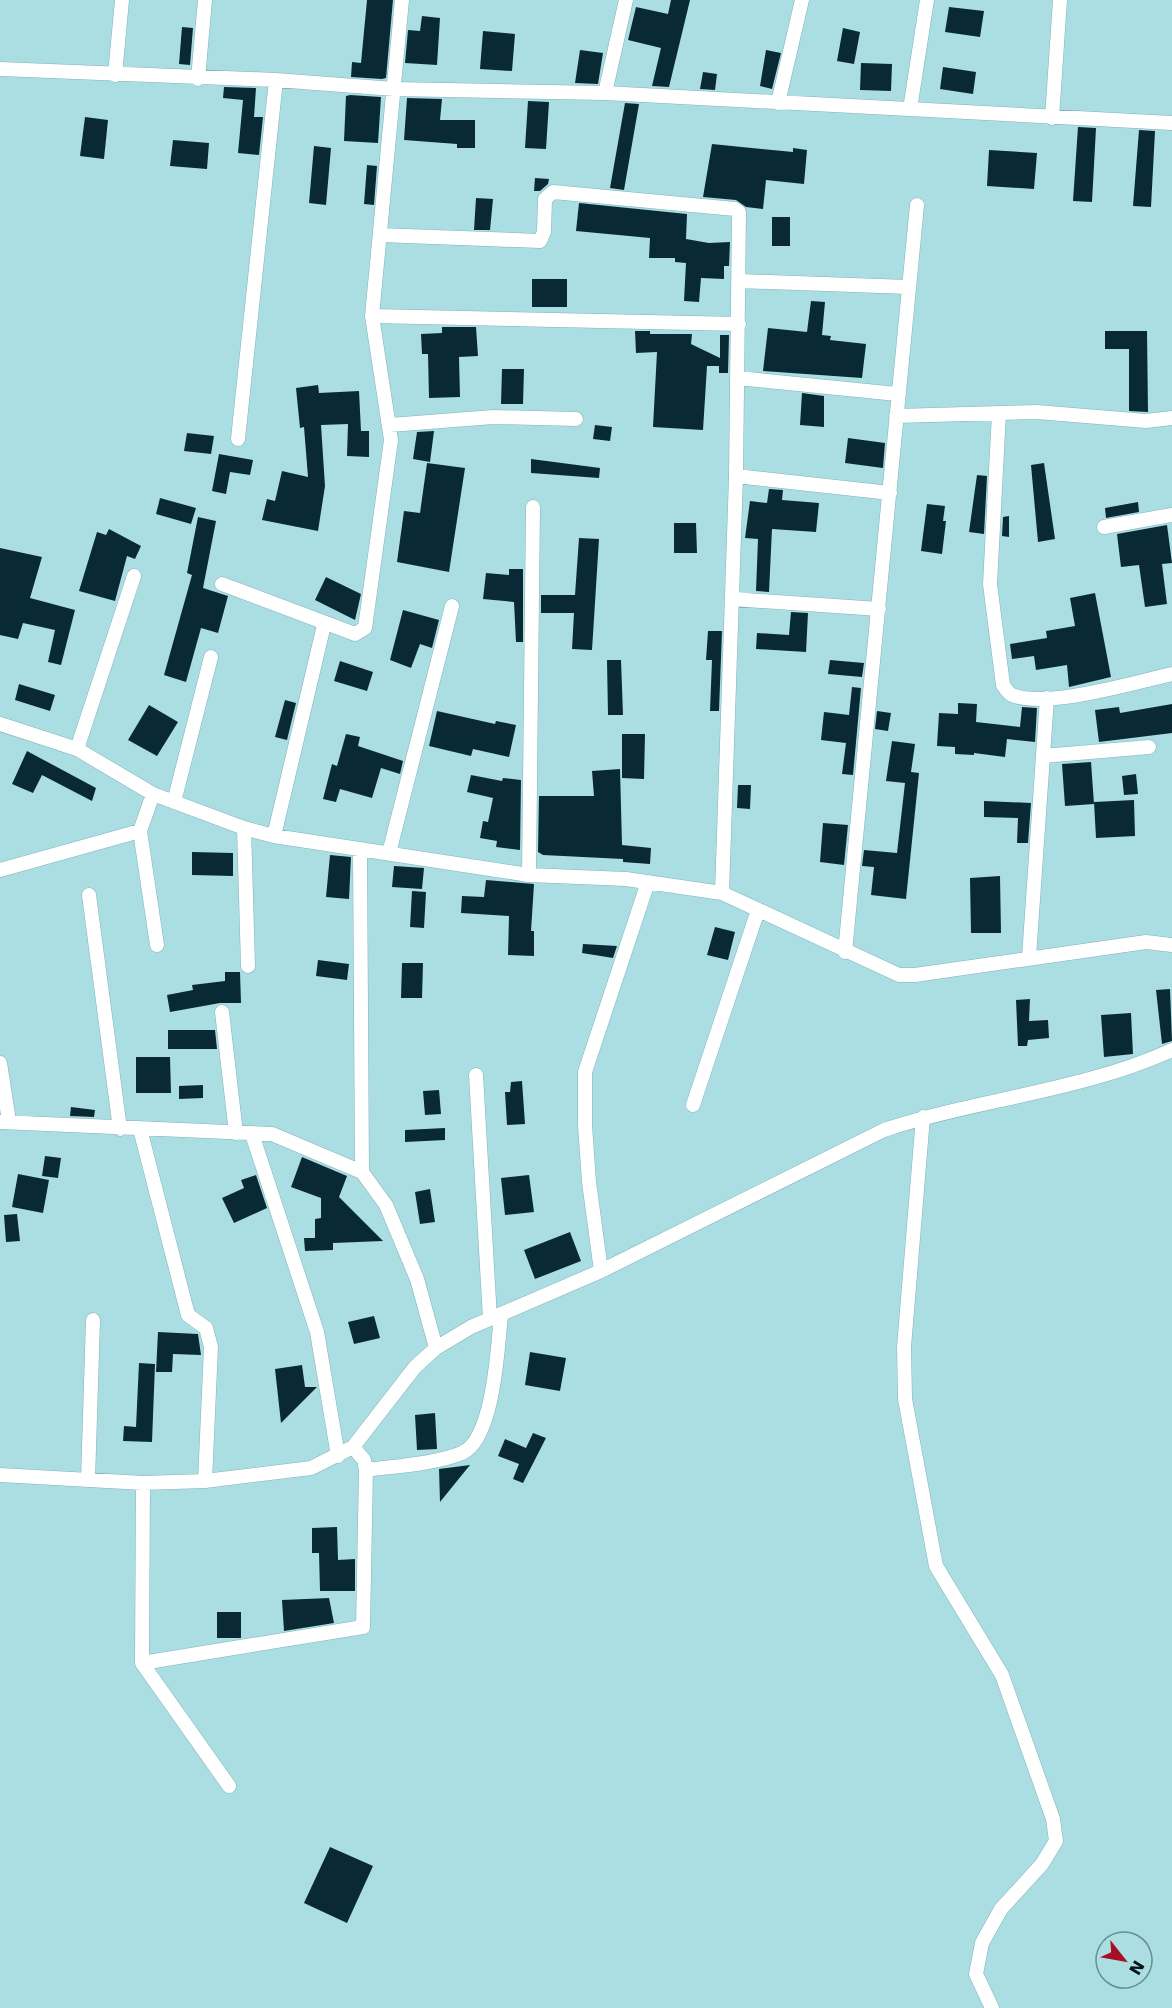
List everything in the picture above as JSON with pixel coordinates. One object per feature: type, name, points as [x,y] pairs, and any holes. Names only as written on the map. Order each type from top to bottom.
[{"type":"street","points":[[115,75],[122,0]]},
{"type":"street","points":[[198,79],[205,0]]},
{"type":"street","points":[[222,584],[324,625],[355,634],[365,628],[378,551],[391,440],[372,316],[402,0]]},
{"type":"street","points":[[605,93],[626,0]]},
{"type":"street","points":[[778,103],[802,0]]},
{"type":"street","points":[[910,109],[927,0]]},
{"type":"street","points":[[1052,118],[1060,0]]},
{"type":"street","points":[[0,69],[198,79],[276,80],[394,89],[605,93],[1172,123]]},
{"type":"street","points":[[238,439],[276,80]]},
{"type":"street","points":[[381,235],[540,241],[544,232],[545,199],[553,192],[735,209],[739,216],[736,476],[722,893]]},
{"type":"street","points":[[844,952],[917,205]]},
{"type":"street","points":[[739,281],[908,287]]},
{"type":"street","points":[[372,316],[739,324]]},
{"type":"street","points":[[738,378],[897,394]]},
{"type":"street","points":[[896,416],[1037,412],[1146,422],[1172,418]]},
{"type":"street","points":[[999,413],[990,584],[1003,685],[1015,696],[1047,698],[1097,691],[1172,674]]},
{"type":"street","points":[[390,425],[493,417],[576,419]]},
{"type":"street","points":[[736,476],[890,493]]},
{"type":"street","points":[[529,875],[533,507]]},
{"type":"street","points":[[1104,527],[1172,515]]},
{"type":"street","points":[[77,749],[134,576]]},
{"type":"street","points":[[732,599],[879,609]]},
{"type":"street","points":[[389,853],[453,606]]},
{"type":"street","points":[[274,836],[324,625]]},
{"type":"street","points":[[174,802],[211,657]]},
{"type":"street","points":[[1029,957],[1047,698]]},
{"type":"street","points":[[0,724],[77,749],[153,794],[244,828],[274,836],[529,875],[648,882],[722,893],[844,952],[899,975],[915,975],[1146,942],[1172,945]]},
{"type":"street","points":[[1043,756],[1149,747]]},
{"type":"street","points":[[153,794],[140,831],[157,945]]},
{"type":"street","points":[[244,828],[248,966]]},
{"type":"street","points":[[0,870],[140,831]]},
{"type":"street","points":[[360,849],[362,1172]]},
{"type":"street","points":[[601,1272],[589,1182],[585,1125],[585,1072],[648,882]]},
{"type":"street","points":[[89,895],[120,1129]]},
{"type":"street","points":[[693,1105],[758,910]]},
{"type":"street","points":[[222,1012],[236,1133]]},
{"type":"street","points":[[0,1475],[143,1483],[205,1481],[311,1468],[353,1447],[415,1367],[436,1348],[471,1327],[601,1272],[884,1130],[923,1117],[1135,1067],[1172,1050]]},
{"type":"street","points":[[0,1064],[4,1121],[120,1129],[272,1134],[362,1172],[386,1205],[400,1236],[417,1279],[436,1348]]},
{"type":"street","points":[[366,1470],[444,1458],[463,1452],[471,1446],[481,1429],[495,1385],[495,1317],[476,1075]]},
{"type":"street","points":[[923,1117],[904,1347],[905,1400],[936,1566],[1002,1675],[1053,1819],[1056,1841],[1042,1864],[1001,1909],[982,1943],[976,1974],[992,2008]]},
{"type":"street","points":[[140,1129],[188,1315],[206,1328],[211,1347],[205,1481]]},
{"type":"street","points":[[252,1134],[317,1332],[338,1456]]},
{"type":"street","points":[[88,1480],[93,1320]]},
{"type":"street","points":[[142,1663],[363,1627],[366,1470],[364,1460],[353,1447]]},
{"type":"street","points":[[143,1483],[142,1663],[229,1786]]},
{"type":"building","points":[[367,0],[393,0],[386,78],[382,79],[351,77],[352,62],[361,63]]},
{"type":"building","points":[[671,0],[690,0],[669,87],[652,86],[661,48],[628,40],[636,7],[668,14]]},
{"type":"building","points":[[949,7],[984,11],[980,37],[945,32]]},
{"type":"building","points":[[422,16],[440,18],[437,65],[405,63],[408,30],[420,31]]},
{"type":"building","points":[[182,27],[193,28],[190,65],[179,64]]},
{"type":"building","points":[[843,28],[860,32],[854,64],[837,61]]},
{"type":"building","points":[[483,31],[515,34],[512,71],[480,69]]},
{"type":"building","points":[[580,50],[603,53],[598,84],[575,83]]},
{"type":"building","points":[[766,50],[781,53],[772,89],[760,86]]},
{"type":"building","points":[[861,63],[892,64],[891,91],[860,90]]},
{"type":"building","points":[[943,67],[976,72],[973,94],[940,89]]},
{"type":"building","points":[[703,72],[717,74],[715,90],[700,89]]},
{"type":"building","points":[[224,87],[256,88],[254,117],[263,117],[259,155],[238,153],[243,100],[223,98]]},
{"type":"building","points":[[346,96],[381,97],[378,143],[344,141]]},
{"type":"building","points":[[407,98],[442,99],[440,120],[475,120],[475,148],[457,148],[457,144],[404,140]]},
{"type":"building","points":[[528,101],[549,102],[546,149],[525,148]]},
{"type":"building","points":[[625,103],[639,104],[624,190],[610,188]]},
{"type":"building","points":[[85,117],[108,120],[104,159],[80,156]]},
{"type":"building","points":[[1078,127],[1096,128],[1092,202],[1073,201]]},
{"type":"building","points":[[1139,130],[1155,131],[1151,207],[1133,206]]},
{"type":"building","points":[[173,140],[209,143],[207,169],[170,166]]},
{"type":"building","points":[[712,144],[793,152],[793,148],[807,150],[804,184],[766,180],[763,209],[746,207],[736,200],[703,197]]},
{"type":"building","points":[[314,146],[331,148],[326,205],[309,203]]},
{"type":"building","points":[[989,150],[1037,153],[1034,189],[987,186]]},
{"type":"building","points":[[367,165],[377,166],[374,205],[364,204]]},
{"type":"building","points":[[535,178],[549,179],[548,184],[540,191],[534,191]]},
{"type":"building","points":[[476,198],[493,199],[490,230],[474,230]]},
{"type":"building","points":[[579,203],[687,214],[686,239],[709,243],[730,242],[729,266],[724,266],[724,279],[701,278],[699,302],[684,301],[686,263],[675,262],[675,258],[649,258],[650,238],[576,231]]},
{"type":"building","points":[[772,217],[790,217],[790,246],[772,246]]},
{"type":"building","points":[[532,279],[567,279],[567,307],[532,307]]},
{"type":"building","points":[[811,301],[825,302],[822,335],[831,336],[830,340],[866,344],[862,378],[763,371],[768,328],[807,332]]},
{"type":"building","points":[[442,327],[476,327],[478,356],[459,357],[460,397],[429,398],[428,354],[422,354],[421,334],[442,333]]},
{"type":"building","points":[[635,331],[650,331],[650,334],[692,334],[691,344],[720,358],[720,335],[729,335],[728,373],[719,373],[719,366],[707,366],[703,430],[653,427],[657,352],[636,353]]},
{"type":"building","points":[[1105,331],[1147,331],[1148,412],[1129,411],[1129,349],[1105,349]]},
{"type":"building","points":[[502,369],[524,369],[523,404],[501,404]]},
{"type":"building","points":[[318,385],[319,393],[359,391],[361,431],[369,431],[369,457],[347,456],[348,424],[321,425],[325,486],[318,531],[262,520],[267,499],[275,501],[282,471],[308,477],[304,427],[300,428],[296,388]]},
{"type":"building","points":[[802,393],[824,396],[824,427],[800,425]]},
{"type":"building","points":[[595,425],[612,427],[610,441],[593,439]]},
{"type":"building","points":[[434,431],[430,462],[413,459],[417,432]]},
{"type":"building","points":[[187,433],[214,436],[211,454],[184,451]]},
{"type":"building","points":[[848,438],[885,443],[883,468],[845,463]]},
{"type":"building","points":[[219,454],[253,460],[250,475],[230,472],[226,494],[212,491]]},
{"type":"building","points":[[531,459],[600,468],[599,478],[531,473]]},
{"type":"building","points":[[427,463],[465,468],[449,572],[397,562],[404,511],[420,513]]},
{"type":"building","points":[[1044,463],[1055,539],[1038,542],[1031,465]]},
{"type":"building","points":[[977,475],[987,476],[984,534],[969,532]]},
{"type":"building","points":[[769,489],[783,490],[782,500],[819,503],[816,532],[772,529],[769,592],[756,591],[758,539],[745,538],[750,501],[767,503]]},
{"type":"building","points":[[160,498],[196,508],[191,524],[156,514]]},
{"type":"building","points":[[1138,502],[1139,512],[1106,518],[1105,508]]},
{"type":"building","points":[[927,504],[945,506],[943,521],[946,521],[942,554],[921,551]]},
{"type":"building","points":[[1009,516],[1009,537],[1002,536],[1003,517]]},
{"type":"building","points":[[198,517],[216,521],[203,588],[228,596],[218,633],[201,628],[186,682],[164,675],[192,575],[187,573]]},
{"type":"building","points":[[674,523],[696,523],[697,553],[674,553]]},
{"type":"building","points":[[1167,525],[1172,563],[1162,564],[1167,604],[1145,607],[1139,565],[1121,567],[1117,534]]},
{"type":"building","points":[[109,529],[141,546],[135,559],[127,556],[115,601],[79,591],[97,532],[106,535]]},
{"type":"building","points":[[579,538],[599,539],[592,650],[572,649],[574,613],[541,613],[541,595],[575,595]]},
{"type":"building","points":[[0,548],[42,557],[30,598],[75,610],[61,665],[48,662],[55,630],[23,623],[18,639],[0,635]]},
{"type":"building","points":[[509,569],[523,569],[523,642],[516,642],[514,602],[483,599],[486,573],[509,575]]},
{"type":"building","points":[[326,577],[361,594],[355,620],[315,600]]},
{"type":"building","points":[[1095,593],[1111,677],[1069,687],[1067,665],[1036,670],[1034,656],[1012,659],[1010,644],[1047,638],[1046,631],[1075,626],[1070,598]]},
{"type":"building","points":[[403,610],[439,620],[432,648],[420,644],[411,668],[390,660]]},
{"type":"building","points":[[791,612],[808,613],[806,652],[756,649],[757,633],[789,635]]},
{"type":"building","points":[[708,631],[722,631],[719,711],[710,711],[712,660],[706,660]]},
{"type":"building","points":[[607,660],[621,660],[623,715],[608,715]]},
{"type":"building","points":[[830,660],[864,663],[862,677],[828,674]]},
{"type":"building","points":[[340,661],[373,672],[367,691],[334,681]]},
{"type":"building","points":[[19,684],[55,695],[50,711],[15,700]]},
{"type":"building","points":[[852,687],[861,688],[853,775],[842,774],[846,743],[821,740],[824,712],[849,715]]},
{"type":"building","points":[[285,700],[296,703],[287,740],[275,737]]},
{"type":"building","points":[[958,703],[977,704],[976,722],[1020,727],[1022,707],[1037,708],[1035,742],[1007,739],[1005,757],[974,753],[974,755],[955,754],[955,747],[937,746],[939,713],[958,714]]},
{"type":"building","points":[[1172,704],[1172,733],[1099,742],[1095,710],[1119,707],[1120,713]]},
{"type":"building","points":[[149,705],[178,722],[157,756],[128,740]]},
{"type":"building","points":[[437,711],[495,724],[496,721],[516,725],[509,757],[473,749],[471,756],[429,746]]},
{"type":"building","points":[[877,711],[891,713],[888,731],[875,729]]},
{"type":"building","points":[[346,734],[360,737],[358,746],[403,761],[400,774],[381,768],[372,798],[340,789],[336,802],[323,799],[332,764],[337,766]]},
{"type":"building","points":[[622,734],[645,734],[644,779],[622,778]]},
{"type":"building","points":[[892,741],[915,744],[911,772],[919,773],[906,899],[871,895],[874,867],[862,866],[864,850],[897,853],[905,783],[886,781]]},
{"type":"building","points":[[27,751],[96,788],[92,801],[42,775],[33,793],[12,784]]},
{"type":"building","points":[[1091,762],[1094,804],[1065,806],[1062,764]]},
{"type":"building","points":[[620,769],[622,845],[651,848],[650,864],[623,862],[623,859],[543,855],[538,852],[539,796],[594,796],[592,771]]},
{"type":"building","points":[[1136,774],[1138,794],[1124,795],[1122,776]]},
{"type":"building","points":[[471,775],[502,781],[503,778],[521,780],[520,850],[496,847],[497,841],[480,838],[483,821],[488,822],[493,798],[467,792]]},
{"type":"building","points":[[738,785],[751,785],[750,809],[737,808]]},
{"type":"building","points":[[1134,800],[1135,836],[1096,838],[1094,802]]},
{"type":"building","points":[[984,801],[1031,803],[1028,843],[1017,843],[1018,818],[984,817]]},
{"type":"building","points":[[823,823],[848,825],[844,865],[820,862]]},
{"type":"building","points":[[192,852],[233,853],[233,876],[192,875]]},
{"type":"building","points":[[330,855],[351,857],[349,899],[326,897]]},
{"type":"building","points":[[394,866],[424,868],[422,889],[392,887]]},
{"type":"building","points":[[1000,876],[1001,933],[971,933],[970,878]]},
{"type":"building","points":[[486,880],[534,884],[531,931],[534,931],[534,956],[508,955],[509,916],[461,913],[462,896],[484,897]]},
{"type":"building","points":[[412,891],[426,892],[424,928],[410,927]]},
{"type":"building","points":[[715,927],[735,932],[728,960],[707,955]]},
{"type":"building","points":[[583,944],[617,946],[613,958],[582,953]]},
{"type":"building","points":[[318,960],[349,964],[347,980],[316,976]]},
{"type":"building","points":[[402,963],[423,963],[422,998],[401,998]]},
{"type":"building","points":[[225,972],[240,972],[241,1003],[220,1003],[170,1012],[167,995],[193,990],[192,985],[225,981]]},
{"type":"building","points":[[1170,989],[1172,1041],[1162,1044],[1156,990]]},
{"type":"building","points":[[1030,999],[1029,1021],[1048,1020],[1049,1038],[1028,1040],[1027,1046],[1018,1046],[1016,1000]]},
{"type":"building","points":[[1131,1013],[1133,1054],[1104,1057],[1101,1015]]},
{"type":"building","points":[[168,1030],[215,1030],[217,1049],[168,1049]]},
{"type":"building","points":[[136,1057],[170,1057],[171,1093],[136,1093]]},
{"type":"building","points":[[522,1081],[525,1124],[507,1125],[505,1092],[510,1092],[511,1082]]},
{"type":"building","points":[[203,1085],[203,1098],[179,1099],[179,1086]]},
{"type":"building","points":[[439,1090],[441,1114],[425,1115],[423,1091]]},
{"type":"building","points":[[71,1107],[95,1110],[94,1117],[70,1116]]},
{"type":"building","points":[[445,1128],[445,1140],[405,1142],[405,1130]]},
{"type":"building","points":[[45,1156],[61,1158],[58,1178],[42,1176]]},
{"type":"building","points":[[302,1157],[347,1176],[339,1197],[383,1241],[333,1243],[333,1250],[305,1251],[304,1238],[315,1238],[315,1219],[321,1218],[321,1198],[291,1187]]},
{"type":"building","points":[[18,1174],[49,1180],[43,1213],[12,1207]]},
{"type":"building","points":[[256,1175],[267,1208],[234,1223],[222,1198],[244,1188],[241,1180]]},
{"type":"building","points":[[529,1175],[534,1212],[505,1215],[501,1178]]},
{"type":"building","points":[[430,1189],[435,1222],[420,1224],[415,1192]]},
{"type":"building","points":[[17,1214],[20,1241],[6,1242],[4,1215]]},
{"type":"building","points":[[570,1232],[581,1261],[535,1279],[524,1250]]},
{"type":"building","points":[[374,1316],[380,1338],[354,1344],[348,1322]]},
{"type":"building","points":[[158,1332],[198,1334],[201,1355],[173,1354],[172,1372],[156,1372]]},
{"type":"building","points":[[530,1352],[566,1358],[560,1391],[525,1385]]},
{"type":"building","points":[[139,1363],[155,1364],[152,1442],[123,1441],[124,1426],[136,1427]]},
{"type":"building","points":[[302,1365],[305,1387],[317,1387],[281,1423],[275,1369]]},
{"type":"building","points":[[435,1413],[437,1449],[417,1450],[415,1415]]},
{"type":"building","points":[[533,1433],[546,1438],[523,1483],[513,1479],[519,1464],[498,1456],[505,1439],[526,1448]]},
{"type":"building","points":[[470,1465],[440,1502],[439,1469]]},
{"type":"building","points":[[337,1527],[338,1560],[355,1559],[355,1591],[320,1591],[319,1553],[312,1553],[312,1528]]},
{"type":"building","points":[[329,1598],[334,1623],[284,1631],[282,1600]]},
{"type":"building","points":[[217,1612],[241,1612],[241,1638],[217,1638]]},
{"type":"building","points":[[330,1847],[373,1866],[347,1923],[304,1903]]}]
